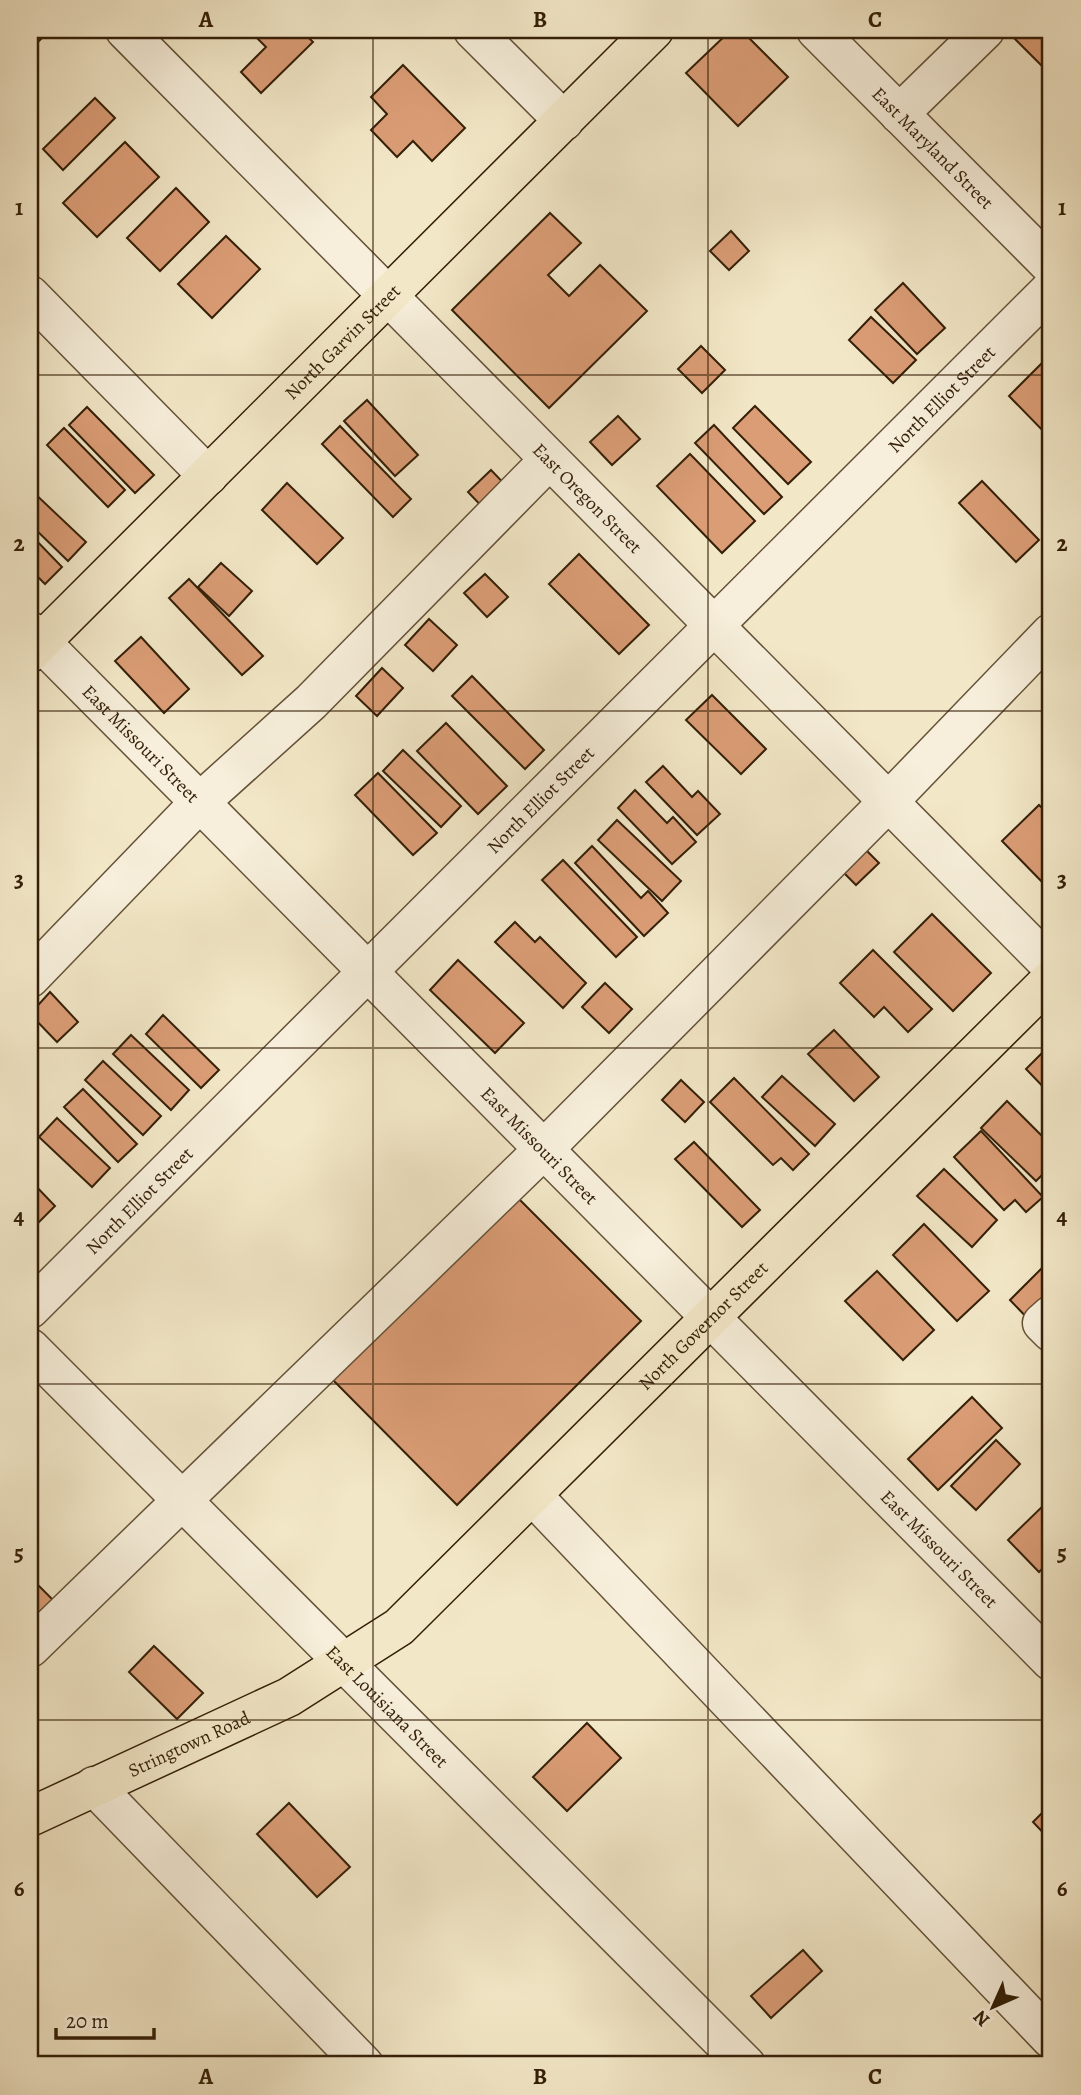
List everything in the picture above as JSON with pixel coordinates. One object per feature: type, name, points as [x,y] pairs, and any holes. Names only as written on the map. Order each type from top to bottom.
[{"type":"main road","name":"North Garvin Street","points":[[33,642],[208,475],[654,30]]},
{"type":"main road","name":"North Governor Street","points":[[345,1664],[399,1627],[425,1604],[1051,979]]},
{"type":"main road","name":"Stringtown Road","points":[[30,1817],[289,1697],[345,1664]]},
{"type":"street","name":"East Oregon Street","points":[[125,30],[549,460],[717,625],[1051,966]]},
{"type":"street","points":[[473,30],[564,121]]},
{"type":"street","name":"East Maryland Street","points":[[816,30],[1051,266]]},
{"type":"street","points":[[899,114],[985,30]]},
{"type":"street","name":"North Elliot Street","points":[[30,1309],[1051,289]]},
{"type":"street","points":[[30,295],[208,475]]},
{"type":"street","points":[[30,978],[200,802],[311,702],[549,460]]},
{"type":"street","points":[[30,1648],[543,1150],[888,802],[1051,633]]},
{"type":"street","name":"East Missouri Street","points":[[33,642],[200,802],[1051,1661]]},
{"type":"street","points":[[1051,1315],[1042,1323],[1051,1332]]},
{"type":"street","name":"East Louisiana Street","points":[[30,1348],[746,2065]]},
{"type":"street","points":[[533,1496],[1051,2039]]},
{"type":"street","points":[[94,1786],[364,2065]]},
{"type":"building","points":[[30,30],[37,30],[43,37],[30,50]]},
{"type":"building","points":[[249,30],[301,30],[313,42],[261,93],[241,72],[266,47]]},
{"type":"building","points":[[731,30],[741,30],[788,77],[738,126],[686,73]]},
{"type":"building","points":[[1006,30],[1051,30],[1051,75]]},
{"type":"building","points":[[403,65],[465,128],[432,161],[413,141],[397,157],[371,130],[387,114],[371,97]]},
{"type":"building","points":[[95,98],[115,118],[63,170],[43,149]]},
{"type":"building","points":[[125,142],[159,177],[97,237],[63,203]]},
{"type":"building","points":[[176,188],[209,222],[160,271],[127,238]]},
{"type":"building","points":[[550,213],[581,243],[548,275],[569,296],[600,265],[647,311],[549,408],[452,310]]},
{"type":"building","points":[[731,231],[749,251],[729,270],[710,251]]},
{"type":"building","points":[[226,236],[260,269],[212,318],[178,284]]},
{"type":"building","points":[[903,283],[945,328],[917,354],[875,310]]},
{"type":"building","points":[[871,317],[916,360],[893,383],[849,340]]},
{"type":"building","points":[[701,346],[725,370],[702,393],[678,369]]},
{"type":"building","points":[[1051,354],[1051,439],[1009,396]]},
{"type":"building","points":[[367,400],[418,455],[395,476],[344,421]]},
{"type":"building","points":[[755,406],[811,462],[788,484],[733,428]]},
{"type":"building","points":[[87,407],[154,475],[135,493],[69,425]]},
{"type":"building","points":[[618,416],[640,439],[612,465],[590,442]]},
{"type":"building","points":[[714,425],[782,497],[764,514],[695,443]]},
{"type":"building","points":[[340,426],[411,499],[393,517],[322,444]]},
{"type":"building","points":[[64,428],[125,490],[108,507],[47,445]]},
{"type":"building","points":[[690,454],[755,521],[722,553],[657,486]]},
{"type":"building","points":[[491,470],[513,493],[490,515],[468,492]]},
{"type":"building","points":[[982,481],[1039,540],[1016,562],[959,503]]},
{"type":"building","points":[[287,483],[343,538],[317,564],[262,510]]},
{"type":"building","points":[[31,490],[86,542],[68,561],[30,524]]},
{"type":"building","points":[[30,534],[62,567],[45,584],[30,569]]},
{"type":"building","points":[[579,554],[649,625],[619,654],[549,584]]},
{"type":"building","points":[[221,563],[252,591],[229,616],[198,587]]},
{"type":"building","points":[[485,574],[508,597],[487,617],[464,593]]},
{"type":"building","points":[[189,579],[263,656],[242,675],[169,598]]},
{"type":"building","points":[[429,619],[457,645],[433,671],[405,645]]},
{"type":"building","points":[[141,637],[189,689],[164,713],[115,661]]},
{"type":"building","points":[[382,668],[403,688],[377,716],[356,696]]},
{"type":"building","points":[[472,676],[544,750],[525,769],[452,696]]},
{"type":"building","points":[[712,695],[766,749],[741,774],[686,720]]},
{"type":"building","points":[[446,723],[507,786],[478,814],[417,751]]},
{"type":"building","points":[[403,750],[461,806],[441,827],[383,771]]},
{"type":"building","points":[[663,766],[692,797],[698,791],[720,814],[697,835],[646,782]]},
{"type":"building","points":[[378,773],[437,833],[413,855],[355,795]]},
{"type":"building","points":[[635,790],[667,823],[673,817],[696,842],[672,864],[618,808]]},
{"type":"building","points":[[1039,805],[1051,817],[1049,889],[1002,841]]},
{"type":"building","points":[[617,820],[681,881],[662,901],[598,840]]},
{"type":"building","points":[[858,842],[879,863],[856,885],[836,865]]},
{"type":"building","points":[[592,846],[641,898],[648,891],[668,913],[644,936],[575,863]]},
{"type":"building","points":[[563,860],[637,937],[616,957],[542,880]]},
{"type":"building","points":[[932,914],[991,973],[953,1011],[894,952]]},
{"type":"building","points":[[515,922],[535,942],[540,937],[586,983],[563,1008],[495,942]]},
{"type":"building","points":[[873,950],[932,1009],[908,1032],[884,1007],[874,1017],[840,983]]},
{"type":"building","points":[[458,960],[524,1023],[495,1053],[430,990]]},
{"type":"building","points":[[605,983],[632,1009],[609,1033],[582,1007]]},
{"type":"building","points":[[50,992],[78,1022],[57,1042],[30,1014]]},
{"type":"building","points":[[163,1015],[219,1070],[201,1088],[146,1034]]},
{"type":"building","points":[[834,1030],[879,1077],[854,1101],[808,1054]]},
{"type":"building","points":[[131,1035],[189,1090],[171,1110],[113,1054]]},
{"type":"building","points":[[1051,1044],[1051,1095],[1026,1069]]},
{"type":"building","points":[[103,1061],[161,1116],[143,1135],[85,1080]]},
{"type":"building","points":[[782,1076],[835,1124],[815,1146],[762,1097]]},
{"type":"building","points":[[734,1078],[809,1154],[793,1170],[781,1158],[773,1165],[710,1102]]},
{"type":"building","points":[[681,1080],[704,1102],[685,1122],[662,1100]]},
{"type":"building","points":[[83,1089],[137,1144],[118,1162],[64,1107]]},
{"type":"building","points":[[1007,1101],[1051,1145],[1051,1166],[1036,1181],[981,1128]]},
{"type":"building","points":[[57,1118],[110,1168],[92,1187],[39,1137]]},
{"type":"building","points":[[981,1131],[1043,1197],[1026,1212],[1015,1200],[1004,1210],[954,1157]]},
{"type":"building","points":[[694,1142],[760,1210],[742,1227],[675,1159]]},
{"type":"building","points":[[944,1169],[997,1220],[972,1247],[917,1196]]},
{"type":"building","points":[[30,1180],[55,1206],[30,1231]]},
{"type":"building","points":[[511,1191],[641,1321],[457,1505],[328,1375]]},
{"type":"building","points":[[924,1224],[989,1291],[957,1321],[893,1255]]},
{"type":"building","points":[[1043,1267],[1051,1276],[1051,1307],[1033,1324],[1010,1300]]},
{"type":"building","points":[[877,1271],[934,1330],[903,1360],[845,1301]]},
{"type":"building","points":[[972,1397],[1002,1428],[938,1490],[908,1459]]},
{"type":"building","points":[[996,1440],[1020,1464],[976,1510],[951,1486]]},
{"type":"building","points":[[1051,1498],[1051,1560],[1039,1572],[1008,1540]]},
{"type":"building","points":[[30,1577],[63,1610],[30,1629]]},
{"type":"building","points":[[154,1646],[203,1693],[177,1719],[129,1672]]},
{"type":"building","points":[[587,1723],[621,1758],[567,1811],[533,1777]]},
{"type":"building","points":[[289,1803],[350,1867],[317,1897],[257,1834]]},
{"type":"building","points":[[1051,1804],[1051,1841],[1033,1822]]},
{"type":"building","points":[[803,1950],[822,1971],[771,2018],[751,1996]]}]
